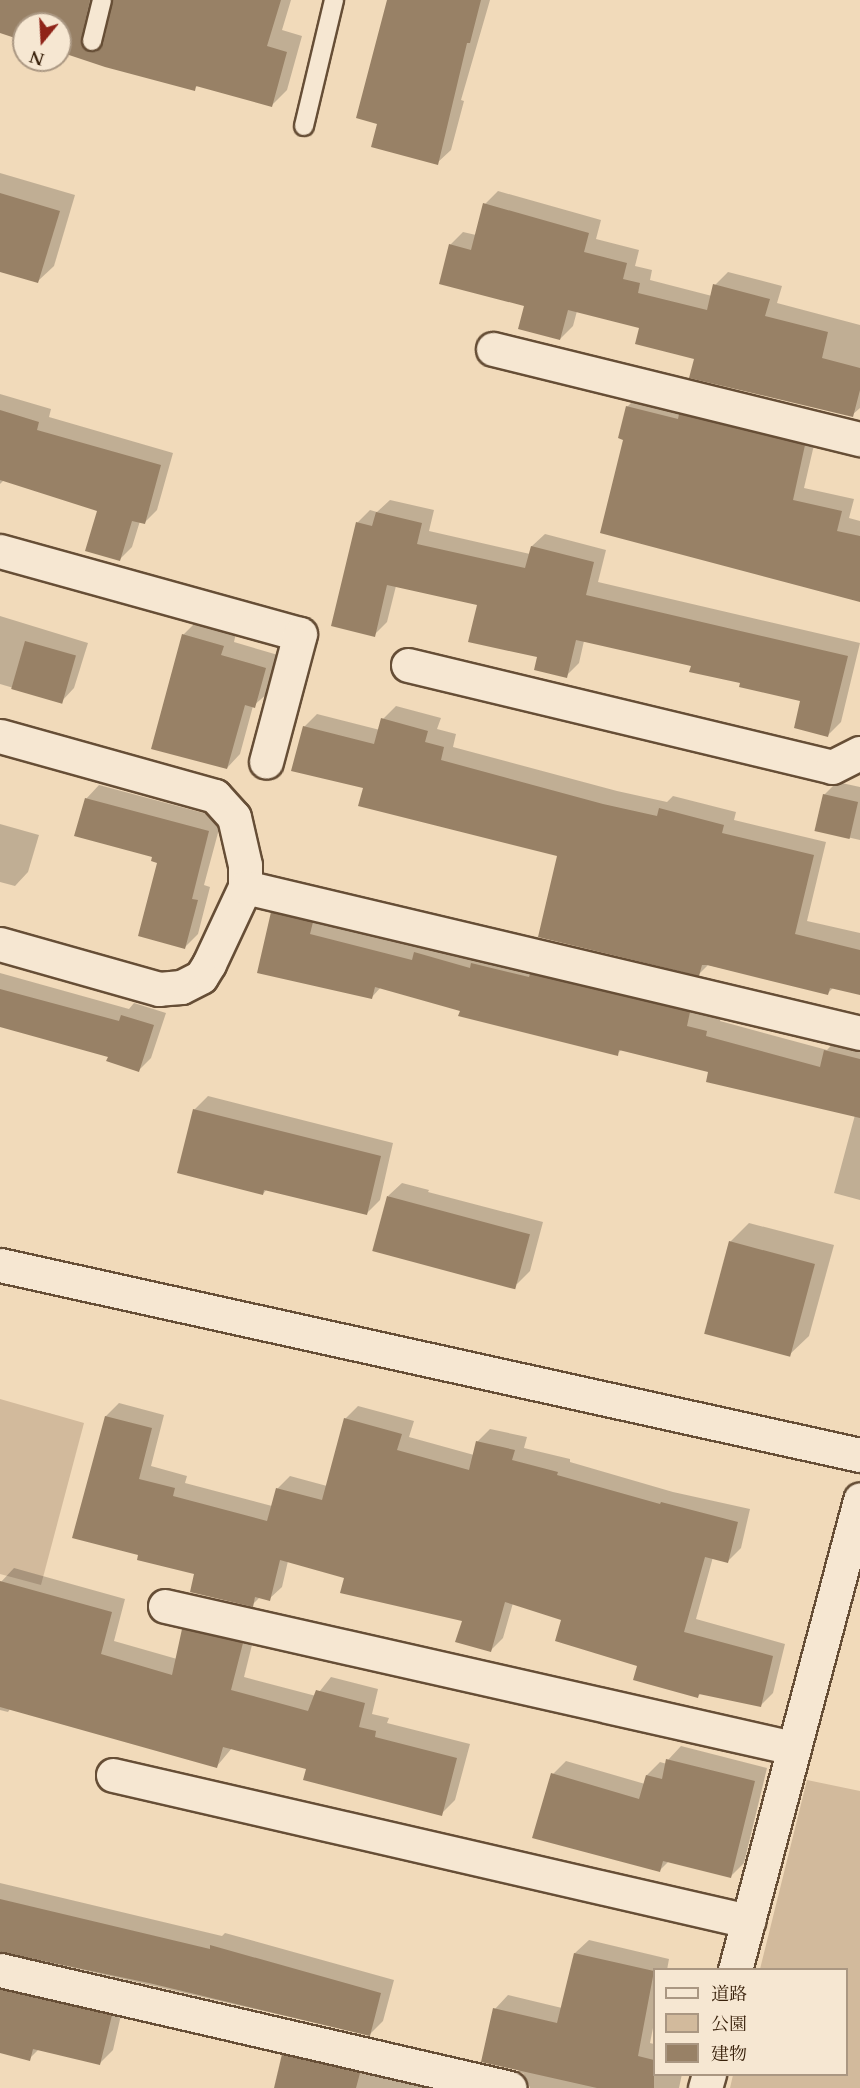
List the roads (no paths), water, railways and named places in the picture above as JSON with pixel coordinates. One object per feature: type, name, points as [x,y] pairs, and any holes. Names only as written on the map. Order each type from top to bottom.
[{"type":"street","points":[[493,349],[860,439]]},
{"type":"street","points":[[0,551],[300,634],[266,762]]},
{"type":"street","points":[[408,665],[832,767],[860,753]]},
{"type":"street","points":[[0,736],[215,796],[234,817],[245,865],[245,887],[209,964],[201,977],[181,987],[159,989],[0,944]]},
{"type":"street","points":[[245,887],[860,1033]]},
{"type":"street","points":[[0,1265],[860,1455]]},
{"type":"street","points":[[736,1968],[860,1499]]},
{"type":"street","points":[[165,1605],[793,1748]]},
{"type":"street","points":[[113,1775],[748,1921]]},
{"type":"street","points":[[0,1970],[510,2088]]},
{"type":"lane","points":[[92,41],[102,0]]},
{"type":"lane","points":[[304,126],[334,0]]}]
